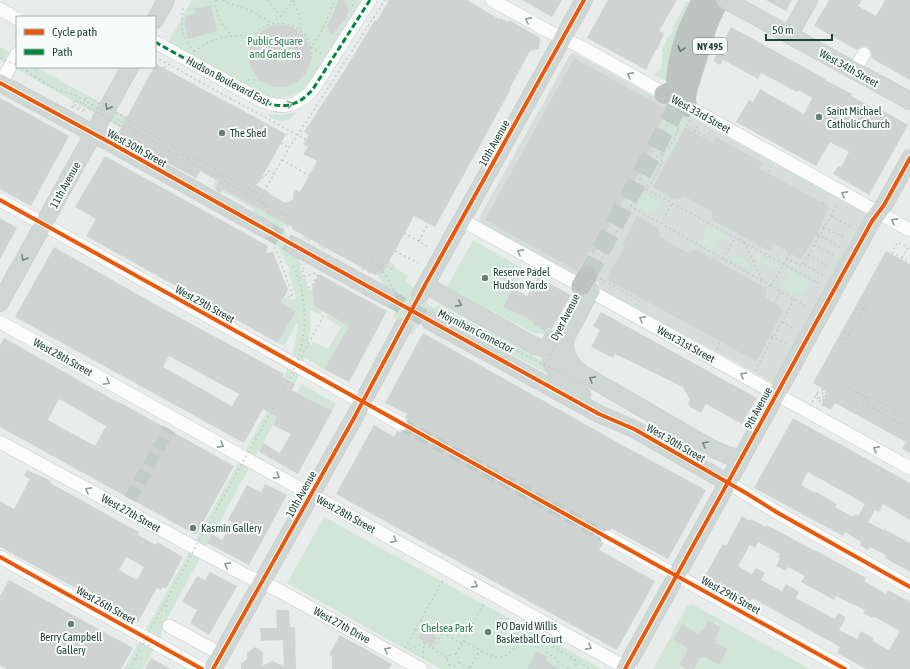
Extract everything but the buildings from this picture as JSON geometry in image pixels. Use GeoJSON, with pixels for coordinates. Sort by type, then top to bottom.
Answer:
{"type":"FeatureCollection","features":[{"type":"Feature","properties":{"kind":"highway","name":"NY 495"},"geometry":{"type":"LineString","coordinates":[[670,87],[687,31],[702,0]]}},
{"type":"Feature","properties":{"kind":"highway"},"geometry":{"type":"LineString","coordinates":[[670,87],[679,88],[684,82],[703,21],[712,0]]}},
{"type":"Feature","properties":{"kind":"highway"},"geometry":{"type":"LineString","coordinates":[[691,107],[686,96],[688,85],[708,24],[726,1]]}},
{"type":"Feature","properties":{"kind":"main road"},"geometry":{"type":"LineString","coordinates":[[156,18],[166,0]]}},
{"type":"Feature","properties":{"kind":"main road","name":"10th Avenue"},"geometry":{"type":"LineString","coordinates":[[547,357],[544,349],[535,346],[423,290],[584,0]]}},
{"type":"Feature","properties":{"kind":"main road"},"geometry":{"type":"LineString","coordinates":[[789,35],[809,0]]}},
{"type":"Feature","properties":{"kind":"main road","name":"West 34th Street"},"geometry":{"type":"LineString","coordinates":[[726,1],[910,101]]}},
{"type":"Feature","properties":{"kind":"main road","name":"11th Avenue"},"geometry":{"type":"LineString","coordinates":[[0,303],[129,68]]}},
{"type":"Feature","properties":{"kind":"main road","name":"West 30th Street"},"geometry":{"type":"LineString","coordinates":[[1,83],[93,134],[271,225]]}},
{"type":"Feature","properties":{"kind":"main road","name":"9th Avenue"},"geometry":{"type":"LineString","coordinates":[[627,668],[776,394],[872,221],[910,158]]}},
{"type":"Feature","properties":{"kind":"main road"},"geometry":{"type":"LineString","coordinates":[[289,244],[387,297]]}},
{"type":"Feature","properties":{"kind":"main road","name":"Dyer Avenue"},"geometry":{"type":"LineString","coordinates":[[547,357],[565,340],[595,280]]}},
{"type":"Feature","properties":{"kind":"main road","name":"Dyer Avenue"},"geometry":{"type":"LineString","coordinates":[[547,357],[553,336],[595,280]]}},
{"type":"Feature","properties":{"kind":"main road","name":"10th Avenue"},"geometry":{"type":"LineString","coordinates":[[213,669],[362,402],[417,324]]}},
{"type":"Feature","properties":{"kind":"main road","name":"West 30th Street"},"geometry":{"type":"LineString","coordinates":[[417,324],[599,414],[634,429],[728,483]]}},
{"type":"Feature","properties":{"kind":"main road","name":"West 30th Street"},"geometry":{"type":"LineString","coordinates":[[565,340],[565,347],[568,357],[575,368],[581,373],[711,448],[741,459]]}},
{"type":"Feature","properties":{"kind":"main road","name":"Dyer Avenue"},"geometry":{"type":"LineString","coordinates":[[547,357],[550,354],[552,362],[564,382],[577,393],[603,408],[634,429]]}},
{"type":"Feature","properties":{"kind":"street","name":"Hudson Boulevard East"},"geometry":{"type":"LineString","coordinates":[[156,43],[268,104],[282,106],[290,105],[303,98],[313,89],[370,0]]}},
{"type":"Feature","properties":{"kind":"street","name":"West 33rd Street"},"geometry":{"type":"LineString","coordinates":[[492,0],[562,39],[670,87],[691,107],[910,230]]}},
{"type":"Feature","properties":{"kind":"street"},"geometry":{"type":"LineString","coordinates":[[0,9],[16,18]]}},
{"type":"Feature","properties":{"kind":"street"},"geometry":{"type":"LineString","coordinates":[[854,70],[864,54]]}},
{"type":"Feature","properties":{"kind":"street"},"geometry":{"type":"LineString","coordinates":[[1,83],[16,56]]}},
{"type":"Feature","properties":{"kind":"street","name":"West 29th Street"},"geometry":{"type":"LineString","coordinates":[[0,200],[401,424]]}},
{"type":"Feature","properties":{"kind":"street","name":"West 31st Street"},"geometry":{"type":"LineString","coordinates":[[462,220],[595,280],[776,394],[910,468]]}},
{"type":"Feature","properties":{"kind":"street","name":"West 28th Street"},"geometry":{"type":"LineString","coordinates":[[0,322],[627,668]]}},
{"type":"Feature","properties":{"kind":"street","name":"West 27th Street"},"geometry":{"type":"LineString","coordinates":[[0,442],[239,572],[262,583]]}},
{"type":"Feature","properties":{"kind":"street","name":"West 30th Street"},"geometry":{"type":"LineString","coordinates":[[728,483],[778,513],[910,587]]}},
{"type":"Feature","properties":{"kind":"street","name":"West 29th Street"},"geometry":{"type":"LineString","coordinates":[[607,537],[845,669]]}},
{"type":"Feature","properties":{"kind":"street","name":"West 26th Street"},"geometry":{"type":"LineString","coordinates":[[0,557],[202,669]]}},
{"type":"Feature","properties":{"kind":"street","name":"West 27th Drive"},"geometry":{"type":"LineString","coordinates":[[262,583],[422,666]]}},
{"type":"Feature","properties":{"kind":"street"},"geometry":{"type":"LineString","coordinates":[[169,626],[221,654]]}},
{"type":"Feature","properties":{"kind":"path"},"geometry":{"type":"LineString","coordinates":[[216,0],[215,6],[219,17],[232,36]]}},
{"type":"Feature","properties":{"kind":"path"},"geometry":{"type":"LineString","coordinates":[[222,0],[248,10],[274,24]]}},
{"type":"Feature","properties":{"kind":"path"},"geometry":{"type":"LineString","coordinates":[[267,0],[281,15]]}},
{"type":"Feature","properties":{"kind":"path"},"geometry":{"type":"LineString","coordinates":[[274,24],[292,1],[295,0]]}},
{"type":"Feature","properties":{"kind":"path"},"geometry":{"type":"LineString","coordinates":[[310,47],[315,42],[328,18],[335,0]]}},
{"type":"Feature","properties":{"kind":"path"},"geometry":{"type":"LineString","coordinates":[[259,200],[297,135],[385,0]]}},
{"type":"Feature","properties":{"kind":"path"},"geometry":{"type":"LineString","coordinates":[[292,1],[298,13],[301,31]]}},
{"type":"Feature","properties":{"kind":"path"},"geometry":{"type":"LineString","coordinates":[[183,8],[182,30],[186,40],[196,51],[204,44],[214,40],[232,36],[254,36]]}},
{"type":"Feature","properties":{"kind":"path"},"geometry":{"type":"LineString","coordinates":[[249,53],[250,44],[254,36],[261,28],[274,24],[287,24],[301,31],[306,36],[312,54],[310,61]]}},
{"type":"Feature","properties":{"kind":"path"},"geometry":{"type":"LineString","coordinates":[[280,41],[285,37]]}},
{"type":"Feature","properties":{"kind":"path"},"geometry":{"type":"LineString","coordinates":[[186,47],[189,44]]}},
{"type":"Feature","properties":{"kind":"path"},"geometry":{"type":"LineString","coordinates":[[280,47],[280,53]]}},
{"type":"Feature","properties":{"kind":"path"},"geometry":{"type":"LineString","coordinates":[[310,47],[325,55],[327,51]]}},
{"type":"Feature","properties":{"kind":"path"},"geometry":{"type":"LineString","coordinates":[[272,52],[277,54],[287,53]]}},
{"type":"Feature","properties":{"kind":"path"},"geometry":{"type":"LineString","coordinates":[[277,54],[278,58]]}},
{"type":"Feature","properties":{"kind":"path"},"geometry":{"type":"LineString","coordinates":[[281,58],[282,54]]}},
{"type":"Feature","properties":{"kind":"path"},"geometry":{"type":"LineString","coordinates":[[0,58],[16,65]]}},
{"type":"Feature","properties":{"kind":"path"},"geometry":{"type":"LineString","coordinates":[[156,58],[312,143]]}},
{"type":"Feature","properties":{"kind":"path"},"geometry":{"type":"LineString","coordinates":[[274,62],[278,58],[281,58]]}},
{"type":"Feature","properties":{"kind":"path"},"geometry":{"type":"LineString","coordinates":[[281,58],[284,62]]}},
{"type":"Feature","properties":{"kind":"path"},"geometry":{"type":"LineString","coordinates":[[338,63],[346,68]]}},
{"type":"Feature","properties":{"kind":"path"},"geometry":{"type":"LineString","coordinates":[[164,68],[167,64]]}},
{"type":"Feature","properties":{"kind":"path"},"geometry":{"type":"LineString","coordinates":[[21,68],[59,91],[73,94],[105,112]]}},
{"type":"Feature","properties":{"kind":"path"},"geometry":{"type":"LineString","coordinates":[[31,73],[32,68],[37,70]]}},
{"type":"Feature","properties":{"kind":"path"},"geometry":{"type":"LineString","coordinates":[[192,83],[194,79]]}},
{"type":"Feature","properties":{"kind":"path"},"geometry":{"type":"LineString","coordinates":[[251,80],[261,80]]}},
{"type":"Feature","properties":{"kind":"path"},"geometry":{"type":"LineString","coordinates":[[83,104],[86,98],[89,98],[180,150],[192,163],[216,176],[226,176],[262,196]]}},
{"type":"Feature","properties":{"kind":"path"},"geometry":{"type":"LineString","coordinates":[[73,108],[72,107],[74,104],[85,110],[84,112],[74,107],[72,105],[75,100],[121,126],[126,127],[134,124]]}},
{"type":"Feature","properties":{"kind":"path"},"geometry":{"type":"LineString","coordinates":[[691,107],[687,126],[706,138],[710,132]]}},
{"type":"Feature","properties":{"kind":"path"},"geometry":{"type":"LineString","coordinates":[[547,357],[595,280],[636,195],[640,178],[647,161],[665,127],[679,114],[679,128],[671,144],[663,153],[647,161]]}},
{"type":"Feature","properties":{"kind":"path"},"geometry":{"type":"LineString","coordinates":[[123,122],[151,142],[168,151],[201,161],[214,169],[229,184],[292,219]]}},
{"type":"Feature","properties":{"kind":"path"},"geometry":{"type":"LineString","coordinates":[[694,131],[698,125]]}},
{"type":"Feature","properties":{"kind":"path"},"geometry":{"type":"LineString","coordinates":[[281,143],[289,148]]}},
{"type":"Feature","properties":{"kind":"path"},"geometry":{"type":"LineString","coordinates":[[636,195],[650,185],[659,169],[663,153]]}},
{"type":"Feature","properties":{"kind":"path"},"geometry":{"type":"LineString","coordinates":[[282,160],[314,178]]}},
{"type":"Feature","properties":{"kind":"path"},"geometry":{"type":"LineString","coordinates":[[768,172],[771,166]]}},
{"type":"Feature","properties":{"kind":"path"},"geometry":{"type":"LineString","coordinates":[[262,177],[264,178],[268,171],[274,174]]}},
{"type":"Feature","properties":{"kind":"path"},"geometry":{"type":"LineString","coordinates":[[646,189],[820,284]]}},
{"type":"Feature","properties":{"kind":"path"},"geometry":{"type":"LineString","coordinates":[[823,203],[826,197]]}},
{"type":"Feature","properties":{"kind":"path"},"geometry":{"type":"LineString","coordinates":[[259,200],[266,208],[271,225],[289,244]]}},
{"type":"Feature","properties":{"kind":"path"},"geometry":{"type":"LineString","coordinates":[[661,224],[672,203]]}},
{"type":"Feature","properties":{"kind":"path"},"geometry":{"type":"LineString","coordinates":[[803,264],[838,203]]}},
{"type":"Feature","properties":{"kind":"path"},"geometry":{"type":"LineString","coordinates":[[630,206],[808,306]]}},
{"type":"Feature","properties":{"kind":"path"},"geometry":{"type":"LineString","coordinates":[[830,216],[851,227]]}},
{"type":"Feature","properties":{"kind":"path"},"geometry":{"type":"LineString","coordinates":[[419,241],[428,224]]}},
{"type":"Feature","properties":{"kind":"path"},"geometry":{"type":"LineString","coordinates":[[824,227],[845,238]]}},
{"type":"Feature","properties":{"kind":"path"},"geometry":{"type":"LineString","coordinates":[[404,233],[427,246]]}},
{"type":"Feature","properties":{"kind":"path"},"geometry":{"type":"LineString","coordinates":[[817,234],[840,247]]}},
{"type":"Feature","properties":{"kind":"path"},"geometry":{"type":"LineString","coordinates":[[723,259],[735,237]]}},
{"type":"Feature","properties":{"kind":"path"},"geometry":{"type":"LineString","coordinates":[[744,242],[763,281]]}},
{"type":"Feature","properties":{"kind":"path"},"geometry":{"type":"LineString","coordinates":[[902,258],[908,248],[898,242],[892,252],[902,258],[910,262]]}},
{"type":"Feature","properties":{"kind":"path"},"geometry":{"type":"LineString","coordinates":[[814,245],[835,256]]}},
{"type":"Feature","properties":{"kind":"path"},"geometry":{"type":"LineString","coordinates":[[274,247],[292,293],[291,297],[285,296]]}},
{"type":"Feature","properties":{"kind":"path"},"geometry":{"type":"LineString","coordinates":[[395,251],[418,264]]}},
{"type":"Feature","properties":{"kind":"path"},"geometry":{"type":"LineString","coordinates":[[772,286],[790,253]]}},
{"type":"Feature","properties":{"kind":"path"},"geometry":{"type":"LineString","coordinates":[[808,255],[829,267]]}},
{"type":"Feature","properties":{"kind":"path"},"geometry":{"type":"LineString","coordinates":[[786,258],[799,265],[803,264],[824,276]]}},
{"type":"Feature","properties":{"kind":"path"},"geometry":{"type":"LineString","coordinates":[[371,262],[385,275],[410,316],[417,324]]}},
{"type":"Feature","properties":{"kind":"path"},"geometry":{"type":"LineString","coordinates":[[129,669],[288,382],[296,364],[301,349],[305,321],[303,294],[299,278],[292,263]]}},
{"type":"Feature","properties":{"kind":"path"},"geometry":{"type":"LineString","coordinates":[[377,266],[383,264],[394,270]]}},
{"type":"Feature","properties":{"kind":"path"},"geometry":{"type":"LineString","coordinates":[[303,268],[304,277]]}},
{"type":"Feature","properties":{"kind":"path"},"geometry":{"type":"LineString","coordinates":[[308,288],[312,286],[320,271]]}},
{"type":"Feature","properties":{"kind":"path"},"geometry":{"type":"LineString","coordinates":[[299,278],[314,274]]}},
{"type":"Feature","properties":{"kind":"path"},"geometry":{"type":"LineString","coordinates":[[595,280],[640,299],[636,306]]}},
{"type":"Feature","properties":{"kind":"path"},"geometry":{"type":"LineString","coordinates":[[774,303],[781,292]]}},
{"type":"Feature","properties":{"kind":"path"},"geometry":{"type":"LineString","coordinates":[[844,344],[841,341],[843,338],[848,338],[854,331],[866,305],[863,300],[866,296],[868,296]]}},
{"type":"Feature","properties":{"kind":"path"},"geometry":{"type":"LineString","coordinates":[[755,371],[794,299]]}},
{"type":"Feature","properties":{"kind":"path"},"geometry":{"type":"LineString","coordinates":[[851,333],[845,332],[860,305],[864,310]]}},
{"type":"Feature","properties":{"kind":"path"},"geometry":{"type":"LineString","coordinates":[[302,356],[325,313]]}},
{"type":"Feature","properties":{"kind":"path"},"geometry":{"type":"LineString","coordinates":[[782,322],[795,329]]}},
{"type":"Feature","properties":{"kind":"path"},"geometry":{"type":"LineString","coordinates":[[771,336],[787,345]]}},
{"type":"Feature","properties":{"kind":"path"},"geometry":{"type":"LineString","coordinates":[[716,350],[720,342]]}},
{"type":"Feature","properties":{"kind":"path"},"geometry":{"type":"LineString","coordinates":[[845,390],[848,387],[909,418],[901,424]]}},
{"type":"Feature","properties":{"kind":"path"},"geometry":{"type":"LineString","coordinates":[[811,402],[819,389],[824,391],[820,398],[822,399],[827,392],[822,402],[817,400],[819,396],[816,394]]}},
{"type":"Feature","properties":{"kind":"path"},"geometry":{"type":"LineString","coordinates":[[858,392],[849,398],[864,406],[865,396]]}},
{"type":"Feature","properties":{"kind":"path"},"geometry":{"type":"LineString","coordinates":[[868,398],[867,405],[910,429]]}},
{"type":"Feature","properties":{"kind":"path"},"geometry":{"type":"LineString","coordinates":[[878,412],[886,405]]}},
{"type":"Feature","properties":{"kind":"path"},"geometry":{"type":"LineString","coordinates":[[893,420],[894,410]]}},
{"type":"Feature","properties":{"kind":"path"},"geometry":{"type":"LineString","coordinates":[[444,578],[403,651],[424,643],[448,657]]}},
{"type":"Feature","properties":{"kind":"path"},"geometry":{"type":"LineString","coordinates":[[166,601],[166,612]]}},
{"type":"Feature","properties":{"kind":"path"},"geometry":{"type":"LineString","coordinates":[[456,654],[485,601]]}},
{"type":"Feature","properties":{"kind":"path"},"geometry":{"type":"LineString","coordinates":[[421,620],[462,644]]}},
{"type":"Feature","properties":{"kind":"path"},"geometry":{"type":"LineString","coordinates":[[517,625],[519,637],[518,643]]}},
{"type":"Feature","properties":{"kind":"path"},"geometry":{"type":"LineString","coordinates":[[416,629],[422,632]]}},
{"type":"Feature","properties":{"kind":"path"},"geometry":{"type":"LineString","coordinates":[[433,648],[442,632]]}},
{"type":"Feature","properties":{"kind":"path"},"geometry":{"type":"LineString","coordinates":[[143,643],[150,646],[154,641],[148,635]]}},
{"type":"Feature","properties":{"kind":"path"},"geometry":{"type":"LineString","coordinates":[[464,641],[495,657],[503,656],[511,652],[523,637],[531,636],[547,643],[591,669]]}},
{"type":"Feature","properties":{"kind":"path"},"geometry":{"type":"LineString","coordinates":[[422,666],[424,643]]}},
{"type":"Feature","properties":{"kind":"path"},"geometry":{"type":"LineString","coordinates":[[459,662],[470,669],[480,650]]}},
{"type":"Feature","properties":{"kind":"path"},"geometry":{"type":"LineString","coordinates":[[546,652],[558,662],[570,669]]}},
{"type":"Feature","properties":{"kind":"path"},"geometry":{"type":"LineString","coordinates":[[456,654],[452,653],[448,657],[447,662],[454,666],[459,662]]}},
{"type":"Feature","properties":{"kind":"path"},"geometry":{"type":"LineString","coordinates":[[456,654],[459,657],[459,662]]}},
{"type":"Feature","properties":{"kind":"path"},"geometry":{"type":"LineString","coordinates":[[134,659],[141,658]]}},
{"type":"Feature","properties":{"kind":"path"},"geometry":{"type":"LineString","coordinates":[[574,659],[576,669]]}},
{"type":"Feature","properties":{"kind":"shaded area"},"geometry":{"type":"Polygon","coordinates":[[[574,53],[671,106],[675,106],[689,113],[693,118],[849,204],[855,205],[865,212],[774,382],[602,290],[599,287],[599,283],[580,272],[577,274],[573,273],[479,221],[480,216],[570,55],[574,53]]]}},
{"type":"Feature","properties":{"kind":"green space","name":"Public Square and Gardens"},"geometry":{"type":"Polygon","coordinates":[[[192,0],[362,0],[308,84],[298,92],[281,98],[262,94],[168,42],[192,0]]]}},
{"type":"Feature","properties":{"kind":"green space"},"geometry":{"type":"Polygon","coordinates":[[[687,1],[691,4],[669,82],[654,75],[662,67],[663,47],[668,36],[670,36],[674,29],[672,28],[687,1]]]}},
{"type":"Feature","properties":{"kind":"green space"},"geometry":{"type":"Polygon","coordinates":[[[0,47],[16,55],[16,68],[38,68],[396,266],[395,268],[408,276],[406,281],[429,305],[435,308],[437,304],[543,361],[563,382],[432,312],[427,327],[419,323],[412,336],[393,317],[396,311],[389,307],[390,305],[376,269],[369,274],[365,269],[328,243],[325,250],[318,246],[322,239],[314,235],[310,242],[303,238],[307,231],[291,222],[288,228],[283,225],[302,266],[300,266],[303,278],[306,278],[308,289],[310,291],[312,288],[314,306],[323,311],[320,315],[310,310],[311,325],[308,343],[311,345],[313,341],[328,349],[341,327],[326,318],[328,314],[349,326],[324,369],[305,358],[296,382],[162,628],[161,637],[143,669],[124,669],[279,387],[292,354],[298,321],[284,346],[278,343],[296,311],[281,302],[284,297],[293,300],[296,298],[291,285],[292,281],[289,273],[290,271],[284,257],[252,208],[213,186],[216,180],[0,60],[0,47]]]}},
{"type":"Feature","properties":{"kind":"green space"},"geometry":{"type":"Polygon","coordinates":[[[668,110],[674,113],[674,115],[667,121],[660,132],[657,130],[668,110]]]}},
{"type":"Feature","properties":{"kind":"green space"},"geometry":{"type":"Polygon","coordinates":[[[297,112],[286,121],[275,120],[267,114],[283,115],[297,112]]]}},
{"type":"Feature","properties":{"kind":"green space"},"geometry":{"type":"Polygon","coordinates":[[[681,118],[688,121],[669,157],[665,154],[672,146],[676,138],[681,118]]]}},
{"type":"Feature","properties":{"kind":"green space"},"geometry":{"type":"Polygon","coordinates":[[[676,120],[677,124],[673,138],[668,146],[660,152],[662,138],[668,126],[676,120]]]}},
{"type":"Feature","properties":{"kind":"green space"},"geometry":{"type":"Polygon","coordinates":[[[659,160],[660,162],[651,173],[647,182],[645,182],[645,169],[659,160]]]}},
{"type":"Feature","properties":{"kind":"green space"},"geometry":{"type":"Polygon","coordinates":[[[645,194],[652,197],[658,203],[660,208],[657,212],[644,210],[637,203],[636,198],[645,194]]]}},
{"type":"Feature","properties":{"kind":"green space"},"geometry":{"type":"Polygon","coordinates":[[[708,227],[719,231],[728,239],[716,240],[716,244],[721,252],[700,243],[700,240],[705,235],[706,228],[708,227]]]}},
{"type":"Feature","properties":{"kind":"green space","name":"Reserve Padel Hudson Yards"},"geometry":{"type":"Polygon","coordinates":[[[473,240],[524,269],[503,307],[515,313],[516,312],[533,322],[532,324],[545,331],[548,328],[552,330],[544,334],[533,333],[447,287],[473,240]]]}},
{"type":"Feature","properties":{"kind":"green space"},"geometry":{"type":"Polygon","coordinates":[[[755,252],[777,264],[777,266],[763,264],[758,260],[755,252]]]}},
{"type":"Feature","properties":{"kind":"green space"},"geometry":{"type":"Polygon","coordinates":[[[728,258],[744,258],[750,266],[751,271],[728,258]]]}},
{"type":"Feature","properties":{"kind":"green space"},"geometry":{"type":"Polygon","coordinates":[[[785,271],[799,274],[806,280],[807,287],[805,292],[797,294],[788,291],[782,286],[780,282],[785,282],[788,278],[785,271]]]}},
{"type":"Feature","properties":{"kind":"green space"},"geometry":{"type":"Polygon","coordinates":[[[302,384],[336,404],[332,411],[297,392],[302,384]]]}},
{"type":"Feature","properties":{"kind":"green space","name":"Chelsea Park"},"geometry":{"type":"Polygon","coordinates":[[[324,517],[602,669],[441,669],[287,583],[324,517]]]}},
{"type":"Feature","properties":{"kind":"green space"},"geometry":{"type":"Polygon","coordinates":[[[692,604],[810,669],[694,669],[700,658],[701,659],[703,657],[719,665],[728,649],[715,642],[721,627],[718,624],[708,620],[699,634],[682,624],[673,640],[687,648],[685,650],[687,651],[679,665],[687,669],[653,669],[687,606],[692,604]]]}},
{"type":"Feature","properties":{"kind":"tunnel"},"geometry":{"type":"LineString","coordinates":[[587,276],[673,115],[676,105],[676,81]]}},
{"type":"Feature","properties":{"kind":"tunnel"},"geometry":{"type":"LineString","coordinates":[[265,229],[294,246]]}},
{"type":"Feature","properties":{"kind":"tunnel"},"geometry":{"type":"LineString","coordinates":[[387,297],[430,321]]}},
{"type":"Feature","properties":{"kind":"tunnel"},"geometry":{"type":"LineString","coordinates":[[401,424],[607,537]]}},
{"type":"Feature","properties":{"kind":"tunnel"},"geometry":{"type":"LineString","coordinates":[[130,499],[169,429]]}},
{"type":"Feature","properties":{"kind":"marked path"},"geometry":{"type":"LineString","coordinates":[[156,43],[260,100],[275,105],[289,105],[301,100],[313,89],[370,0]]}},
{"type":"Feature","properties":{"kind":"cycle path"},"geometry":{"type":"LineString","coordinates":[[213,669],[354,418],[425,285],[584,0]]}},
{"type":"Feature","properties":{"kind":"cycle path","name":"Moynihan Connector"},"geometry":{"type":"LineString","coordinates":[[0,83],[599,414],[634,429],[778,513],[910,587]]}},
{"type":"Feature","properties":{"kind":"cycle path"},"geometry":{"type":"LineString","coordinates":[[625,669],[872,221],[884,205],[910,158]]}},
{"type":"Feature","properties":{"kind":"cycle path"},"geometry":{"type":"LineString","coordinates":[[0,200],[845,669]]}},
{"type":"Feature","properties":{"kind":"cycle path"},"geometry":{"type":"LineString","coordinates":[[0,557],[202,669]]}},
{"type":"Feature","properties":{"kind":"place","name":"Saint Michael Catholic Church"},"geometry":{"type":"Point","coordinates":[819,117]}},
{"type":"Feature","properties":{"kind":"place","name":"The Shed"},"geometry":{"type":"Point","coordinates":[222,133]}},
{"type":"Feature","properties":{"kind":"place","name":"Reserve Padel Hudson Yards"},"geometry":{"type":"Point","coordinates":[485,278]}},
{"type":"Feature","properties":{"kind":"place","name":"Kasmin Gallery"},"geometry":{"type":"Point","coordinates":[193,528]}},
{"type":"Feature","properties":{"kind":"place","name":"Berry Campbell Gallery"},"geometry":{"type":"Point","coordinates":[71,624]}},
{"type":"Feature","properties":{"kind":"place","name":"PO David Willis Basketball Court"},"geometry":{"type":"Point","coordinates":[488,632]}}]}
